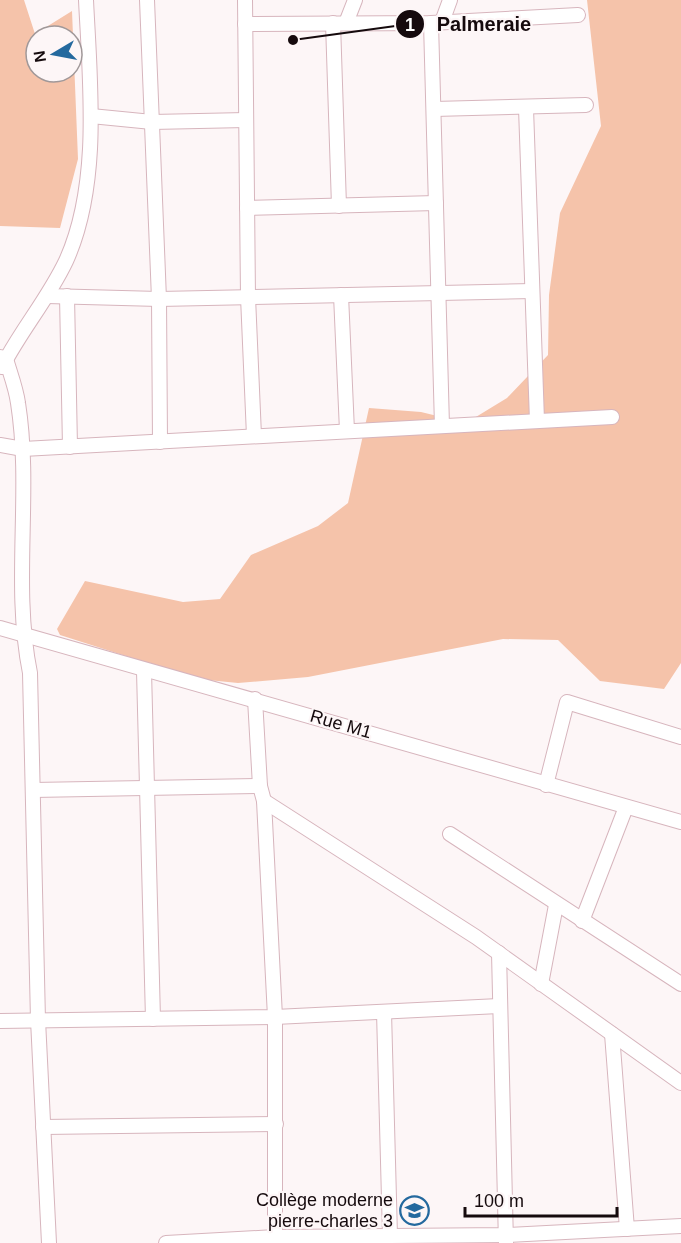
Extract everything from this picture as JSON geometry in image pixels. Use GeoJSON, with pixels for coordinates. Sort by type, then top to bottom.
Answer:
{"type":"FeatureCollection","features":[{"type":"Feature","properties":{"kind":"street"},"geometry":{"type":"LineString","coordinates":[[48,1243],[38,1020],[30,673],[22,635],[23,449],[18,401],[2,362],[47,296],[66,260],[84,209],[91,116],[86,0]]}},
{"type":"Feature","properties":{"kind":"street"},"geometry":{"type":"LineString","coordinates":[[147,0],[159,299],[160,442]]}},
{"type":"Feature","properties":{"kind":"street"},"geometry":{"type":"LineString","coordinates":[[245,0],[248,297],[254,436]]}},
{"type":"Feature","properties":{"kind":"street"},"geometry":{"type":"LineString","coordinates":[[339,206],[340,23],[355,0]]}},
{"type":"Feature","properties":{"kind":"street"},"geometry":{"type":"LineString","coordinates":[[442,426],[434,109],[437,22],[450,0]]}},
{"type":"Feature","properties":{"kind":"street"},"geometry":{"type":"LineString","coordinates":[[245,24],[437,22],[578,15]]}},
{"type":"Feature","properties":{"kind":"street"},"geometry":{"type":"LineString","coordinates":[[434,109],[586,105]]}},
{"type":"Feature","properties":{"kind":"street"},"geometry":{"type":"LineString","coordinates":[[526,108],[537,421]]}},
{"type":"Feature","properties":{"kind":"street"},"geometry":{"type":"LineString","coordinates":[[91,116],[152,122],[246,120]]}},
{"type":"Feature","properties":{"kind":"street"},"geometry":{"type":"LineString","coordinates":[[247,208],[436,203]]}},
{"type":"Feature","properties":{"kind":"street"},"geometry":{"type":"LineString","coordinates":[[47,296],[159,299],[532,291]]}},
{"type":"Feature","properties":{"kind":"street"},"geometry":{"type":"LineString","coordinates":[[341,295],[347,431]]}},
{"type":"Feature","properties":{"kind":"street"},"geometry":{"type":"LineString","coordinates":[[68,296],[70,447]]}},
{"type":"Feature","properties":{"kind":"street"},"geometry":{"type":"LineString","coordinates":[[0,445],[23,449],[70,447],[612,417]]}},
{"type":"Feature","properties":{"kind":"street","name":"Rue M1"},"geometry":{"type":"LineString","coordinates":[[0,628],[144,671],[255,699],[546,785],[681,822]]}},
{"type":"Feature","properties":{"kind":"street"},"geometry":{"type":"LineString","coordinates":[[144,671],[153,1018]]}},
{"type":"Feature","properties":{"kind":"street"},"geometry":{"type":"LineString","coordinates":[[255,699],[260,786],[264,801],[275,1017],[275,1240]]}},
{"type":"Feature","properties":{"kind":"street"},"geometry":{"type":"LineString","coordinates":[[546,785],[567,702],[681,737]]}},
{"type":"Feature","properties":{"kind":"street"},"geometry":{"type":"LineString","coordinates":[[33,789],[260,786]]}},
{"type":"Feature","properties":{"kind":"street"},"geometry":{"type":"LineString","coordinates":[[264,801],[499,953],[681,1083]]}},
{"type":"Feature","properties":{"kind":"street"},"geometry":{"type":"LineString","coordinates":[[582,921],[626,807]]}},
{"type":"Feature","properties":{"kind":"street"},"geometry":{"type":"LineString","coordinates":[[450,834],[556,905],[681,984]]}},
{"type":"Feature","properties":{"kind":"street"},"geometry":{"type":"LineString","coordinates":[[541,984],[556,905]]}},
{"type":"Feature","properties":{"kind":"street"},"geometry":{"type":"LineString","coordinates":[[499,953],[506,1239]]}},
{"type":"Feature","properties":{"kind":"street"},"geometry":{"type":"LineString","coordinates":[[0,1021],[275,1017],[499,1006]]}},
{"type":"Feature","properties":{"kind":"street"},"geometry":{"type":"LineString","coordinates":[[384,1012],[390,1236]]}},
{"type":"Feature","properties":{"kind":"street"},"geometry":{"type":"LineString","coordinates":[[612,1034],[627,1229]]}},
{"type":"Feature","properties":{"kind":"street"},"geometry":{"type":"LineString","coordinates":[[43,1127],[276,1124]]}},
{"type":"Feature","properties":{"kind":"street"},"geometry":{"type":"LineString","coordinates":[[166,1243],[390,1236],[506,1239],[681,1226]]}},
{"type":"Feature","properties":{"kind":"shaded area"},"geometry":{"type":"Polygon","coordinates":[[[0,0],[24,0],[32,24],[24,24],[24,84],[75,84],[78,159],[60,228],[0,226],[0,0]]]}},
{"type":"Feature","properties":{"kind":"shaded area"},"geometry":{"type":"Polygon","coordinates":[[[587,0],[681,0],[681,663],[664,689],[600,681],[558,640],[503,639],[308,677],[238,683],[198,679],[60,635],[57,629],[85,581],[183,602],[220,599],[251,555],[318,526],[348,503],[369,408],[421,412],[466,423],[507,398],[548,355],[549,295],[560,213],[601,126],[587,0]]]}},
{"type":"Feature","properties":{"kind":"shaded area"},"geometry":{"type":"Polygon","coordinates":[[[72,11],[73,24],[51,24],[72,11]]]}},
{"type":"Feature","properties":{"kind":"place","name":"Palmeraie"},"geometry":{"type":"Point","coordinates":[293,40]}},
{"type":"Feature","properties":{"kind":"place","name":"Collège moderne pierre-charles 3"},"geometry":{"type":"Point","coordinates":[414,1210]}}]}
